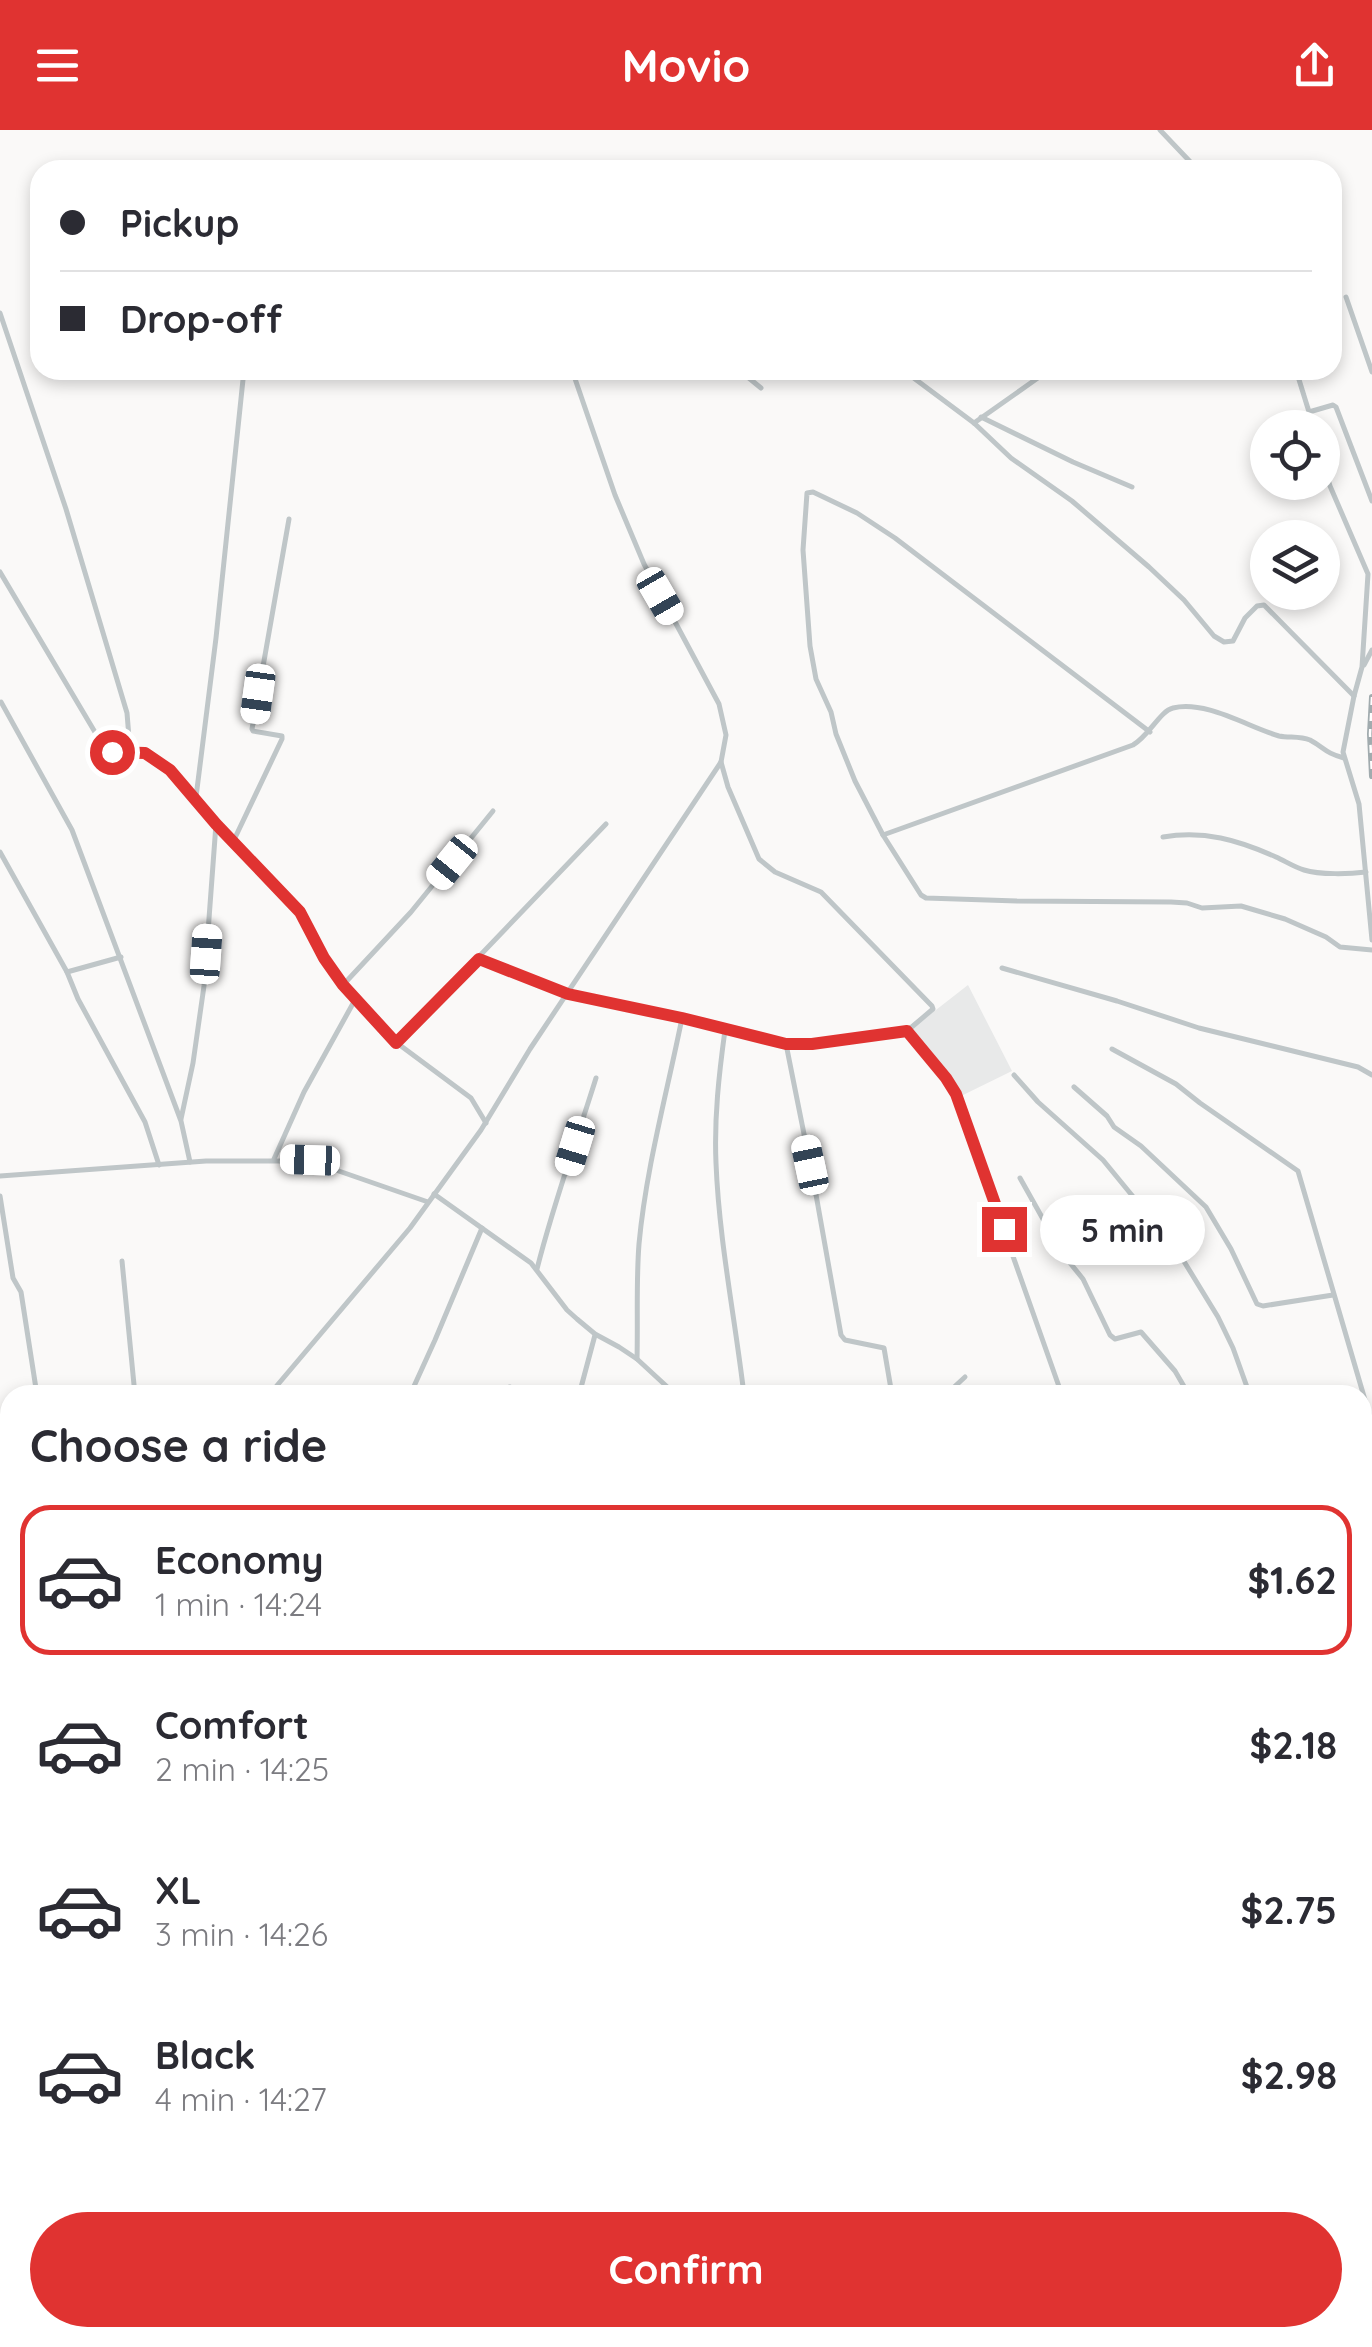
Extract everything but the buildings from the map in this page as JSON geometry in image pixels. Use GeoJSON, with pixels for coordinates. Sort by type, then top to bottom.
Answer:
{"type":"FeatureCollection","features":[{"type":"Feature","properties":{"kind":"street"},"geometry":{"type":"LineString","coordinates":[[1160,130],[1188,160]]}},
{"type":"Feature","properties":{"kind":"street"},"geometry":{"type":"LineString","coordinates":[[1346,298],[1372,372]]}},
{"type":"Feature","properties":{"kind":"street"},"geometry":{"type":"LineString","coordinates":[[0,314],[66,509],[128,713],[130,752]]}},
{"type":"Feature","properties":{"kind":"street"},"geometry":{"type":"LineString","coordinates":[[196,798],[243,380]]}},
{"type":"Feature","properties":{"kind":"street"},"geometry":{"type":"LineString","coordinates":[[278,1385],[366,1281],[486,1123],[530,1048],[721,762],[726,735],[719,704],[644,564],[614,495],[575,380]]}},
{"type":"Feature","properties":{"kind":"street"},"geometry":{"type":"LineString","coordinates":[[751,380],[761,388]]}},
{"type":"Feature","properties":{"kind":"street"},"geometry":{"type":"LineString","coordinates":[[916,380],[1149,567],[1214,636],[1224,642],[1232,641],[1245,618],[1256,606],[1264,605],[1354,696]]}},
{"type":"Feature","properties":{"kind":"street"},"geometry":{"type":"LineString","coordinates":[[974,423],[1035,380]]}},
{"type":"Feature","properties":{"kind":"street"},"geometry":{"type":"LineString","coordinates":[[1299,380],[1308,410]]}},
{"type":"Feature","properties":{"kind":"street"},"geometry":{"type":"LineString","coordinates":[[1316,410],[1332,405],[1338,410]]}},
{"type":"Feature","properties":{"kind":"street"},"geometry":{"type":"LineString","coordinates":[[981,417],[1132,487]]}},
{"type":"Feature","properties":{"kind":"street"},"geometry":{"type":"LineString","coordinates":[[1340,417],[1372,501]]}},
{"type":"Feature","properties":{"kind":"street"},"geometry":{"type":"LineString","coordinates":[[1150,732],[894,538],[857,514],[808,492],[804,550],[816,679],[855,781],[921,895],[1018,902],[1241,906],[1285,919],[1340,946],[1372,950]]}},
{"type":"Feature","properties":{"kind":"street"},"geometry":{"type":"LineString","coordinates":[[1336,500],[1368,574],[1362,667],[1343,752],[1359,804],[1369,870],[1372,940]]}},
{"type":"Feature","properties":{"kind":"street"},"geometry":{"type":"LineString","coordinates":[[233,842],[282,739],[252,729],[289,519]]}},
{"type":"Feature","properties":{"kind":"street"},"geometry":{"type":"LineString","coordinates":[[0,572],[104,749],[145,753],[170,770],[300,912],[343,985],[396,1043],[471,1098],[486,1123]]}},
{"type":"Feature","properties":{"kind":"street"},"geometry":{"type":"LineString","coordinates":[[1362,667],[1372,650]]}},
{"type":"Feature","properties":{"kind":"street"},"geometry":{"type":"LineString","coordinates":[[0,702],[72,830],[181,1121],[190,1162]]}},
{"type":"Feature","properties":{"kind":"street"},"geometry":{"type":"LineString","coordinates":[[884,835],[1133,744],[1150,732],[1167,710],[1194,708],[1216,712],[1274,734],[1303,738],[1328,754],[1344,758]]}},
{"type":"Feature","properties":{"kind":"street"},"geometry":{"type":"LineString","coordinates":[[479,959],[568,994],[786,1044],[907,1031],[933,1008],[820,892],[775,872],[759,859],[721,762]]}},
{"type":"Feature","properties":{"kind":"street"},"geometry":{"type":"LineString","coordinates":[[343,985],[411,912],[493,811]]}},
{"type":"Feature","properties":{"kind":"street"},"geometry":{"type":"LineString","coordinates":[[181,1121],[204,986],[216,824]]}},
{"type":"Feature","properties":{"kind":"street"},"geometry":{"type":"LineString","coordinates":[[396,1043],[606,824]]}},
{"type":"Feature","properties":{"kind":"street"},"geometry":{"type":"LineString","coordinates":[[1162,837],[1222,837],[1308,872],[1348,874],[1369,870]]}},
{"type":"Feature","properties":{"kind":"street"},"geometry":{"type":"LineString","coordinates":[[0,852],[145,1122],[160,1164]]}},
{"type":"Feature","properties":{"kind":"street"},"geometry":{"type":"LineString","coordinates":[[1369,902],[1372,894]]}},
{"type":"Feature","properties":{"kind":"street"},"geometry":{"type":"LineString","coordinates":[[66,972],[121,957]]}},
{"type":"Feature","properties":{"kind":"street"},"geometry":{"type":"LineString","coordinates":[[1002,968],[1198,1028],[1358,1068],[1372,1075]]}},
{"type":"Feature","properties":{"kind":"street"},"geometry":{"type":"LineString","coordinates":[[274,1159],[304,1092],[356,998]]}},
{"type":"Feature","properties":{"kind":"street"},"geometry":{"type":"LineString","coordinates":[[637,1360],[642,1222],[682,1018]]}},
{"type":"Feature","properties":{"kind":"street"},"geometry":{"type":"LineString","coordinates":[[725,1030],[718,1088],[716,1162],[743,1385]]}},
{"type":"Feature","properties":{"kind":"street"},"geometry":{"type":"LineString","coordinates":[[907,1031],[956,1094],[1058,1385]]}},
{"type":"Feature","properties":{"kind":"street"},"geometry":{"type":"LineString","coordinates":[[786,1044],[841,1335],[846,1340],[884,1348],[890,1385]]}},
{"type":"Feature","properties":{"kind":"street"},"geometry":{"type":"LineString","coordinates":[[1112,1049],[1176,1084],[1298,1171],[1360,1385]]}},
{"type":"Feature","properties":{"kind":"street"},"geometry":{"type":"LineString","coordinates":[[1014,1075],[1103,1160],[1166,1232],[1218,1317],[1247,1385]]}},
{"type":"Feature","properties":{"kind":"street"},"geometry":{"type":"LineString","coordinates":[[536,1270],[596,1078]]}},
{"type":"Feature","properties":{"kind":"street"},"geometry":{"type":"LineString","coordinates":[[1074,1087],[1206,1208],[1216,1220],[1259,1306],[1333,1295]]}},
{"type":"Feature","properties":{"kind":"street"},"geometry":{"type":"LineString","coordinates":[[0,1176],[190,1162],[310,1160],[428,1202]]}},
{"type":"Feature","properties":{"kind":"street"},"geometry":{"type":"LineString","coordinates":[[1020,1178],[1062,1253],[1083,1279],[1110,1336],[1115,1340],[1140,1332],[1183,1385]]}},
{"type":"Feature","properties":{"kind":"street"},"geometry":{"type":"LineString","coordinates":[[433,1194],[521,1255],[567,1310],[665,1385]]}},
{"type":"Feature","properties":{"kind":"street"},"geometry":{"type":"LineString","coordinates":[[0,1196],[35,1385]]}},
{"type":"Feature","properties":{"kind":"street"},"geometry":{"type":"LineString","coordinates":[[415,1385],[482,1228]]}},
{"type":"Feature","properties":{"kind":"street"},"geometry":{"type":"LineString","coordinates":[[122,1262],[134,1385]]}},
{"type":"Feature","properties":{"kind":"street"},"geometry":{"type":"LineString","coordinates":[[582,1385],[595,1334]]}},
{"type":"Feature","properties":{"kind":"street"},"geometry":{"type":"LineString","coordinates":[[956,1385],[965,1377]]}},
{"type":"Feature","properties":{"kind":"shaded area"},"geometry":{"type":"Polygon","coordinates":[[[968,985],[1012,1071],[959,1097],[909,1031],[968,985]]]}},
{"type":"Feature","properties":{"kind":"railway"},"geometry":{"type":"LineString","coordinates":[[1372,697],[1372,776]]}},
{"type":"Feature","properties":{"kind":"route"},"geometry":{"type":"LineString","coordinates":[[112,752],[145,753],[170,770],[300,912],[343,985],[396,1043],[479,959],[568,994],[786,1044],[907,1031],[956,1094],[1004,1229]]}}]}
